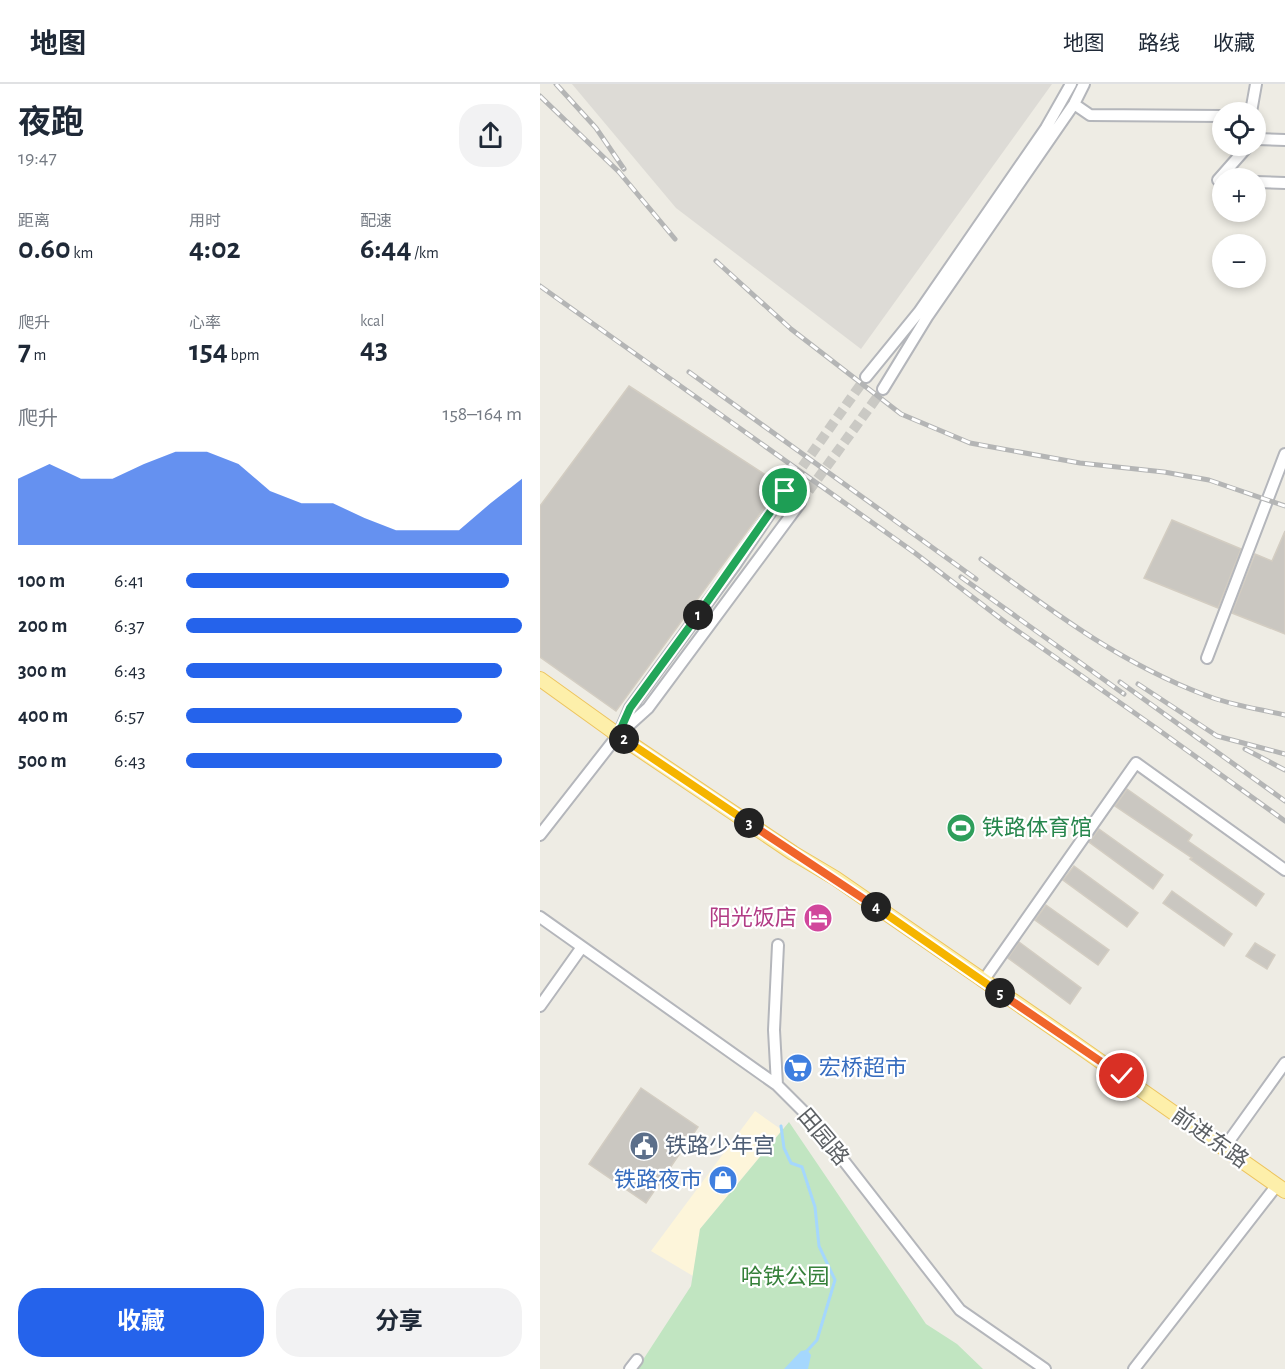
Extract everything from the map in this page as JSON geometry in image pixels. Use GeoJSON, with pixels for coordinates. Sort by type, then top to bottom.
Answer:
{"type":"FeatureCollection","features":[{"type":"Feature","properties":{"kind":"main road","name":"前进东路"},"geometry":{"type":"LineString","coordinates":[[540,679],[618,735],[793,853],[835,878],[1281,1188]]}},
{"type":"Feature","properties":{"kind":"street"},"geometry":{"type":"LineString","coordinates":[[866,377],[919,312],[1046,128],[1071,84]]}},
{"type":"Feature","properties":{"kind":"street"},"geometry":{"type":"LineString","coordinates":[[883,389],[927,317],[1074,104],[1084,84]]}},
{"type":"Feature","properties":{"kind":"street"},"geometry":{"type":"LineString","coordinates":[[1253,102],[1256,84]]}},
{"type":"Feature","properties":{"kind":"street"},"geometry":{"type":"LineString","coordinates":[[1074,104],[1090,115],[1212,116]]}},
{"type":"Feature","properties":{"kind":"street"},"geometry":{"type":"LineString","coordinates":[[1266,139],[1285,140]]}},
{"type":"Feature","properties":{"kind":"street"},"geometry":{"type":"LineString","coordinates":[[1229,168],[1239,156]]}},
{"type":"Feature","properties":{"kind":"street"},"geometry":{"type":"LineString","coordinates":[[1266,182],[1285,183]]}},
{"type":"Feature","properties":{"kind":"street"},"geometry":{"type":"LineString","coordinates":[[1207,658],[1285,454]]}},
{"type":"Feature","properties":{"kind":"street"},"geometry":{"type":"LineString","coordinates":[[618,735],[630,708],[735,566],[785,491]]}},
{"type":"Feature","properties":{"kind":"street"},"geometry":{"type":"LineString","coordinates":[[540,835],[618,735],[648,708],[800,503]]}},
{"type":"Feature","properties":{"kind":"street"},"geometry":{"type":"LineString","coordinates":[[983,981],[1136,763],[1285,870]]}},
{"type":"Feature","properties":{"kind":"street","name":"田园路"},"geometry":{"type":"LineString","coordinates":[[540,917],[777,1085],[812,1120],[960,1310],[1045,1369]]}},
{"type":"Feature","properties":{"kind":"street"},"geometry":{"type":"LineString","coordinates":[[777,1085],[774,1030],[778,945]]}},
{"type":"Feature","properties":{"kind":"street"},"geometry":{"type":"LineString","coordinates":[[540,1006],[582,947]]}},
{"type":"Feature","properties":{"kind":"street"},"geometry":{"type":"LineString","coordinates":[[1224,1148],[1285,1063]]}},
{"type":"Feature","properties":{"kind":"street"},"geometry":{"type":"LineString","coordinates":[[1134,1369],[1281,1188]]}},
{"type":"Feature","properties":{"kind":"shaded area"},"geometry":{"type":"Polygon","coordinates":[[[572,84],[1052,84],[861,349],[676,208],[572,84]]]}},
{"type":"Feature","properties":{"kind":"shaded area","name":"铁路夜市"},"geometry":{"type":"Polygon","coordinates":[[[755,1111],[782,1130],[700,1229],[693,1276],[651,1251],[755,1111]]]}},
{"type":"Feature","properties":{"kind":"green space","name":"哈铁公园"},"geometry":{"type":"Polygon","coordinates":[[[789,1122],[926,1324],[957,1344],[983,1369],[637,1369],[691,1286],[700,1229],[789,1122]]]}},
{"type":"Feature","properties":{"kind":"water"},"geometry":{"type":"Polygon","coordinates":[[[807,1350],[811,1355],[808,1369],[784,1369],[801,1351],[807,1350]]]}},
{"type":"Feature","properties":{"kind":"building"},"geometry":{"type":"Polygon","coordinates":[[[629,386],[781,485],[616,711],[540,657],[540,506],[629,386]]]}},
{"type":"Feature","properties":{"kind":"building"},"geometry":{"type":"Polygon","coordinates":[[[1172,520],[1241,549],[1218,608],[1144,578],[1172,520]]]}},
{"type":"Feature","properties":{"kind":"building"},"geometry":{"type":"Polygon","coordinates":[[[1285,531],[1285,634],[1232,613],[1255,554],[1272,561],[1285,531]]]}},
{"type":"Feature","properties":{"kind":"building"},"geometry":{"type":"Polygon","coordinates":[[[1127,789],[1192,835],[1188,841],[1264,894],[1256,906],[1190,859],[1192,858],[1115,806],[1127,789]]]}},
{"type":"Feature","properties":{"kind":"building"},"geometry":{"type":"Polygon","coordinates":[[[1099,829],[1163,875],[1153,889],[1089,842],[1099,829]]]}},
{"type":"Feature","properties":{"kind":"building"},"geometry":{"type":"Polygon","coordinates":[[[1074,866],[1138,913],[1127,927],[1063,880],[1074,866]]]}},
{"type":"Feature","properties":{"kind":"building"},"geometry":{"type":"Polygon","coordinates":[[[1172,891],[1232,934],[1224,946],[1163,903],[1172,891]]]}},
{"type":"Feature","properties":{"kind":"building"},"geometry":{"type":"Polygon","coordinates":[[[1046,905],[1109,950],[1098,965],[1035,920],[1046,905]]]}},
{"type":"Feature","properties":{"kind":"building"},"geometry":{"type":"Polygon","coordinates":[[[1019,942],[1081,988],[1070,1004],[1008,958],[1019,942]]]}},
{"type":"Feature","properties":{"kind":"building"},"geometry":{"type":"Polygon","coordinates":[[[1255,943],[1275,955],[1267,969],[1246,956],[1255,943]]]}},
{"type":"Feature","properties":{"kind":"building","name":"铁路少年宫"},"geometry":{"type":"Polygon","coordinates":[[[641,1088],[698,1127],[646,1203],[589,1164],[641,1088]]]}},
{"type":"Feature","properties":{"kind":"waterway"},"geometry":{"type":"LineString","coordinates":[[781,1126],[784,1148],[791,1163],[802,1167],[815,1207],[819,1246],[835,1280],[817,1340],[806,1352]]}},
{"type":"Feature","properties":{"kind":"tunnel"},"geometry":{"type":"LineString","coordinates":[[785,491],[866,377]]}},
{"type":"Feature","properties":{"kind":"tunnel"},"geometry":{"type":"LineString","coordinates":[[800,503],[883,389]]}},
{"type":"Feature","properties":{"kind":"railway"},"geometry":{"type":"LineString","coordinates":[[556,84],[596,128],[624,169]]}},
{"type":"Feature","properties":{"kind":"railway"},"geometry":{"type":"LineString","coordinates":[[540,96],[619,172],[675,239]]}},
{"type":"Feature","properties":{"kind":"railway"},"geometry":{"type":"LineString","coordinates":[[716,261],[791,329],[901,414],[970,443],[1080,463],[1164,472],[1209,480],[1285,506]]}},
{"type":"Feature","properties":{"kind":"railway"},"geometry":{"type":"LineString","coordinates":[[540,286],[915,553],[1005,622],[1285,821]]}},
{"type":"Feature","properties":{"kind":"railway"},"geometry":{"type":"LineString","coordinates":[[689,372],[976,579]]}},
{"type":"Feature","properties":{"kind":"railway"},"geometry":{"type":"LineString","coordinates":[[981,559],[1061,617],[1144,668],[1215,698],[1285,715]]}},
{"type":"Feature","properties":{"kind":"railway"},"geometry":{"type":"LineString","coordinates":[[961,577],[1124,694]]}},
{"type":"Feature","properties":{"kind":"railway"},"geometry":{"type":"LineString","coordinates":[[1120,682],[1285,801]]}},
{"type":"Feature","properties":{"kind":"railway"},"geometry":{"type":"LineString","coordinates":[[1138,684],[1217,736],[1285,754]]}},
{"type":"Feature","properties":{"kind":"railway"},"geometry":{"type":"LineString","coordinates":[[1245,749],[1285,770]]}},
{"type":"Feature","properties":{"kind":"place","name":"铁路体育馆"},"geometry":{"type":"Point","coordinates":[961,828]}},
{"type":"Feature","properties":{"kind":"place","name":"阳光饭店"},"geometry":{"type":"Point","coordinates":[818,918]}},
{"type":"Feature","properties":{"kind":"place","name":"宏桥超市"},"geometry":{"type":"Point","coordinates":[798,1068]}},
{"type":"Feature","properties":{"kind":"place","name":"铁路少年宫"},"geometry":{"type":"Point","coordinates":[644,1146]}},
{"type":"Feature","properties":{"kind":"place","name":"铁路夜市"},"geometry":{"type":"Point","coordinates":[723,1180]}},
{"type":"Feature","properties":{"kind":"route"},"geometry":{"type":"LineString","coordinates":[[785,491],[735,566],[630,708],[618,735],[793,853],[835,878],[1122,1076]]}}]}
